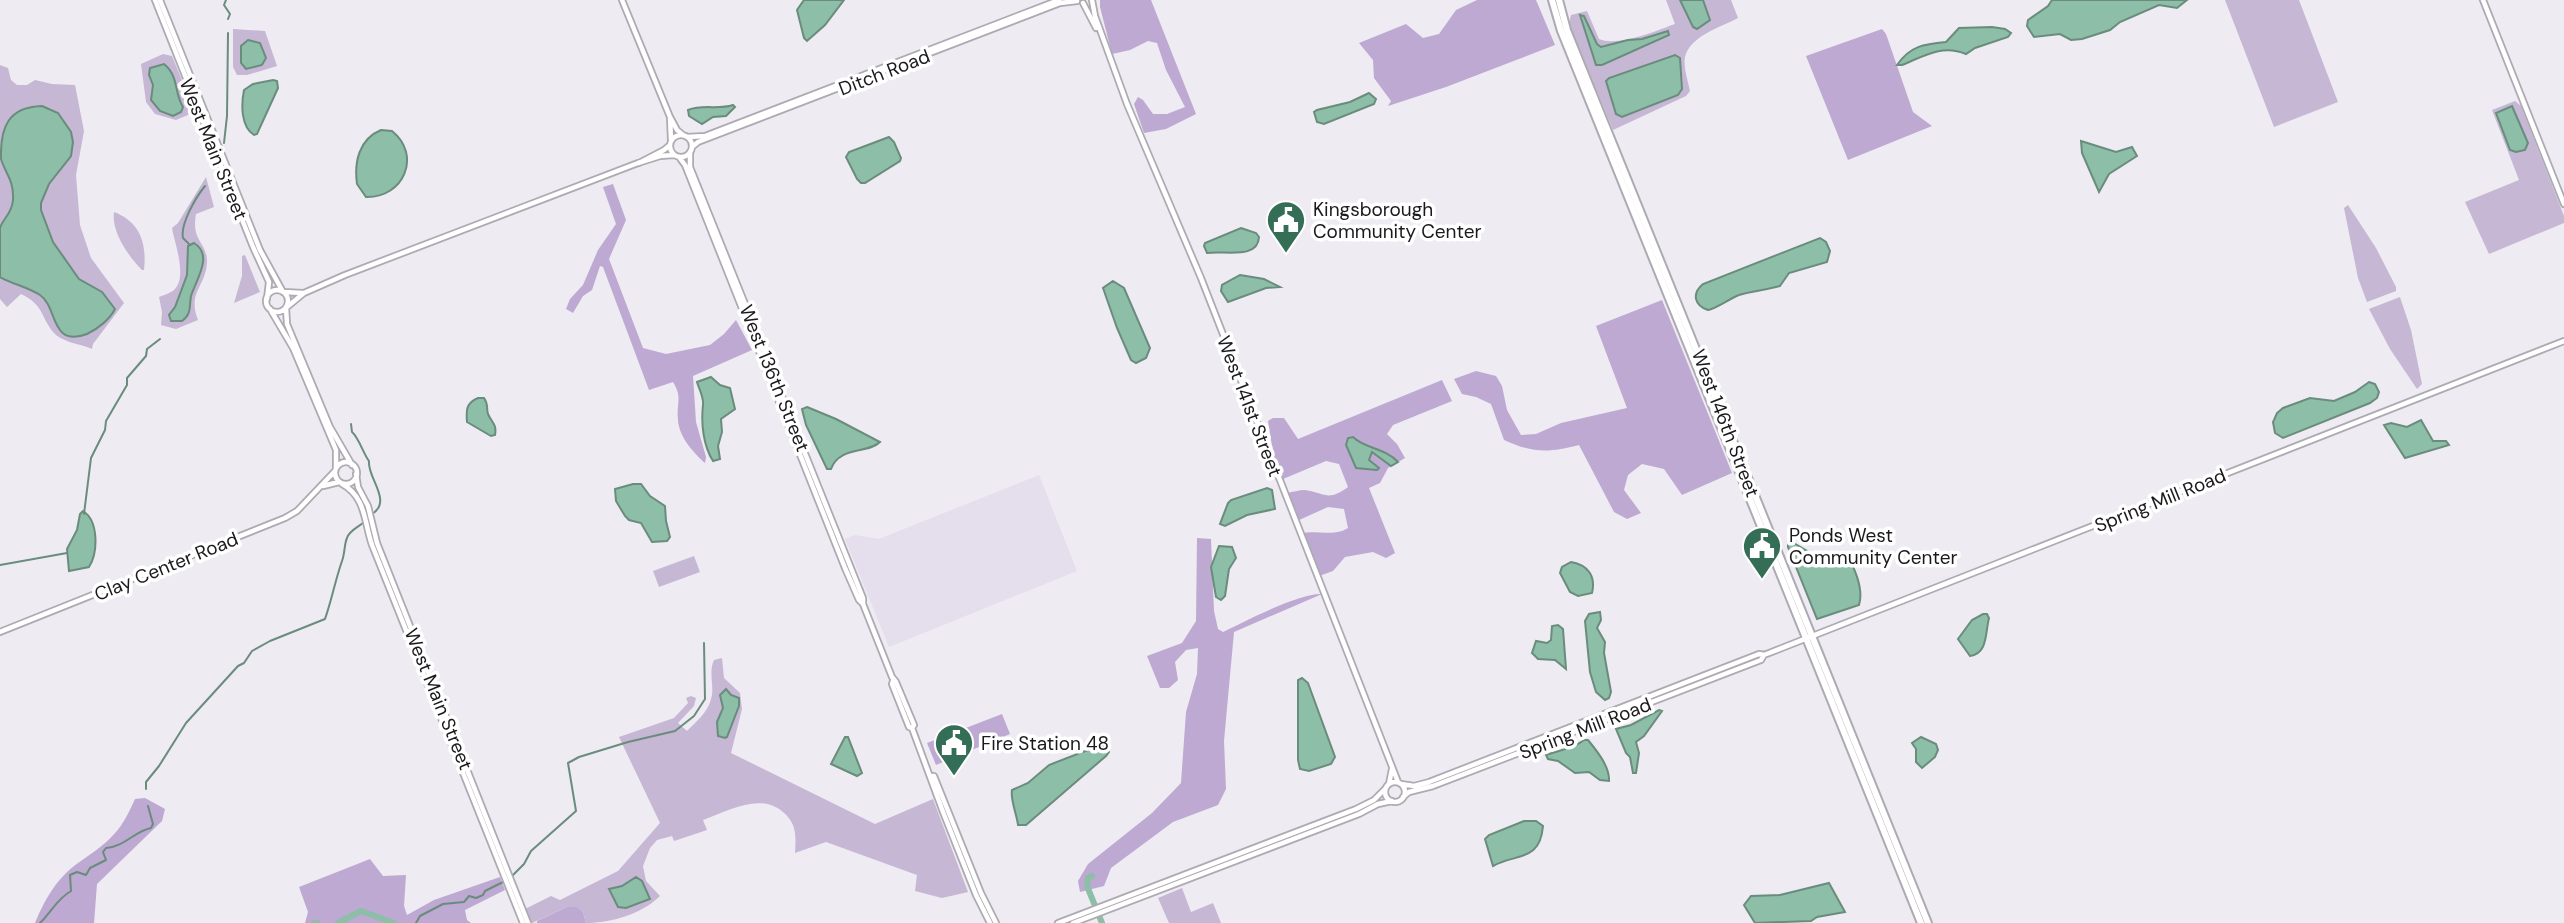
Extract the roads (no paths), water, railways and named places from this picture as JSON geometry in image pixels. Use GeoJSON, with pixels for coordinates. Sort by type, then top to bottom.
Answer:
{"type":"FeatureCollection","features":[{"type":"Feature","properties":{"kind":"main road","name":"West 146th Street"},"geometry":{"type":"LineString","coordinates":[[1552,0],[1563,37],[1738,463]]}},
{"type":"Feature","properties":{"kind":"main road","name":"West 146th Street"},"geometry":{"type":"LineString","coordinates":[[1559,0],[1567,30],[1921,923]]}},
{"type":"Feature","properties":{"kind":"main road","name":"West 146th Street"},"geometry":{"type":"LineString","coordinates":[[1808,638],[1928,923]]}},
{"type":"Feature","properties":{"kind":"street","name":"West Main Street"},"geometry":{"type":"LineString","coordinates":[[155,0],[268,280],[267,299]]}},
{"type":"Feature","properties":{"kind":"street","name":"West Main Street"},"geometry":{"type":"LineString","coordinates":[[160,0],[260,250],[283,292]]}},
{"type":"Feature","properties":{"kind":"street"},"geometry":{"type":"LineString","coordinates":[[622,0],[670,117],[677,130],[685,136]]}},
{"type":"Feature","properties":{"kind":"street","name":"Ditch Road"},"geometry":{"type":"LineString","coordinates":[[670,143],[676,136],[705,136],[1059,0]]}},
{"type":"Feature","properties":{"kind":"street"},"geometry":{"type":"LineString","coordinates":[[1076,0],[1083,3],[1092,0]]}},
{"type":"Feature","properties":{"kind":"street","name":"Ditch Road"},"geometry":{"type":"LineString","coordinates":[[677,156],[709,138],[1060,3],[1076,0]]}},
{"type":"Feature","properties":{"kind":"street","name":"West 141st Street"},"geometry":{"type":"LineString","coordinates":[[1092,0],[1094,16],[1104,44],[1200,278],[1294,521],[1387,750],[1392,769],[1400,783]]}},
{"type":"Feature","properties":{"kind":"street"},"geometry":{"type":"LineString","coordinates":[[2483,0],[2564,204]]}},
{"type":"Feature","properties":{"kind":"street","name":"West 141st Street"},"geometry":{"type":"LineString","coordinates":[[1083,3],[1104,44]]}},
{"type":"Feature","properties":{"kind":"street"},"geometry":{"type":"LineString","coordinates":[[638,163],[664,150],[670,143],[670,117]]}},
{"type":"Feature","properties":{"kind":"street","name":"West 136th Street"},"geometry":{"type":"LineString","coordinates":[[685,136],[691,150],[690,167],[863,598],[893,681],[897,682],[914,725],[912,728],[943,813],[990,923]]}},
{"type":"Feature","properties":{"kind":"street","name":"West 136th Street"},"geometry":{"type":"LineString","coordinates":[[670,143],[685,165],[845,568],[863,604]]}},
{"type":"Feature","properties":{"kind":"street"},"geometry":{"type":"LineString","coordinates":[[270,309],[280,312],[304,293],[638,163],[660,156],[677,156]]}},
{"type":"Feature","properties":{"kind":"street"},"geometry":{"type":"LineString","coordinates":[[304,293],[273,291],[267,299],[290,343],[336,450],[336,478],[341,483]]}},
{"type":"Feature","properties":{"kind":"street"},"geometry":{"type":"LineString","coordinates":[[283,292],[288,298],[287,324],[330,427],[356,474],[352,482],[323,486]]}},
{"type":"Feature","properties":{"kind":"street","name":"Spring Mill Road"},"geometry":{"type":"LineString","coordinates":[[1400,783],[1414,786],[1429,782],[1808,638],[2564,342]]}},
{"type":"Feature","properties":{"kind":"street"},"geometry":{"type":"LineString","coordinates":[[336,470],[345,463],[352,465]]}},
{"type":"Feature","properties":{"kind":"street","name":"Clay Center Road"},"geometry":{"type":"LineString","coordinates":[[0,632],[285,518],[297,511],[336,470]]}},
{"type":"Feature","properties":{"kind":"street","name":"West Main Street"},"geometry":{"type":"LineString","coordinates":[[356,474],[359,490],[369,509],[377,543],[506,874]]}},
{"type":"Feature","properties":{"kind":"street","name":"West Main Street"},"geometry":{"type":"LineString","coordinates":[[341,483],[356,495],[365,515],[374,551],[528,923]]}},
{"type":"Feature","properties":{"kind":"street","name":"Spring Mill Road"},"geometry":{"type":"LineString","coordinates":[[1403,797],[1409,792],[1433,786],[1761,660],[1764,655]]}},
{"type":"Feature","properties":{"kind":"street"},"geometry":{"type":"LineString","coordinates":[[1392,769],[1387,786],[1387,798],[1392,801]]}},
{"type":"Feature","properties":{"kind":"street","name":"West 136th Street"},"geometry":{"type":"LineString","coordinates":[[931,776],[934,776],[978,886],[996,923]]}},
{"type":"Feature","properties":{"kind":"street"},"geometry":{"type":"LineString","coordinates":[[1058,923],[1102,909],[1359,814],[1381,802],[1398,801],[1403,797],[1404,789],[1400,783],[1387,786],[1378,797],[1356,810],[1102,909]]}},
{"type":"Feature","properties":{"kind":"street","name":"West Main Street"},"geometry":{"type":"LineString","coordinates":[[511,885],[523,923]]}},
{"type":"Feature","properties":{"kind":"street"},"geometry":{"type":"LineString","coordinates":[[1073,923],[1095,911]]}},
{"type":"Feature","properties":{"kind":"waterway"},"geometry":{"type":"LineString","coordinates":[[226,0],[224,5],[230,14],[228,19]]}},
{"type":"Feature","properties":{"kind":"waterway"},"geometry":{"type":"LineString","coordinates":[[224,143],[228,33]]}},
{"type":"Feature","properties":{"kind":"waterway"},"geometry":{"type":"LineString","coordinates":[[190,245],[183,238],[186,218],[205,186]]}},
{"type":"Feature","properties":{"kind":"waterway"},"geometry":{"type":"LineString","coordinates":[[84,514],[91,458],[105,430],[106,421],[127,385],[127,378],[146,356],[147,349],[160,339]]}},
{"type":"Feature","properties":{"kind":"waterway"},"geometry":{"type":"LineString","coordinates":[[351,424],[352,432],[369,461],[380,496],[378,509],[372,514]]}},
{"type":"Feature","properties":{"kind":"waterway"},"geometry":{"type":"LineString","coordinates":[[146,789],[146,782],[186,723],[238,666],[244,663],[252,651],[325,619],[347,538],[363,523]]}},
{"type":"Feature","properties":{"kind":"waterway"},"geometry":{"type":"LineString","coordinates":[[0,565],[67,553]]}},
{"type":"Feature","properties":{"kind":"waterway"},"geometry":{"type":"LineString","coordinates":[[511,877],[524,864],[531,851],[576,811],[568,763],[628,742],[675,731],[694,716],[705,699],[704,643]]}},
{"type":"Feature","properties":{"kind":"waterway"},"geometry":{"type":"LineString","coordinates":[[40,923],[58,901],[71,891],[70,875],[77,872],[86,875],[90,868],[106,860],[103,852],[106,848],[118,845],[151,828],[153,824],[148,806]]}},
{"type":"Feature","properties":{"kind":"waterway"},"geometry":{"type":"LineString","coordinates":[[1092,876],[1088,878],[1087,886],[1102,923]]}},
{"type":"Feature","properties":{"kind":"waterway"},"geometry":{"type":"LineString","coordinates":[[416,923],[420,916],[443,904],[464,902],[469,896],[476,898],[503,882]]}},
{"type":"Feature","properties":{"kind":"waterway"},"geometry":{"type":"LineString","coordinates":[[338,923],[361,911],[394,923]]}},
{"type":"Feature","properties":{"kind":"place","name":"Kingsborough Community Center"},"geometry":{"type":"Point","coordinates":[1286,254]}},
{"type":"Feature","properties":{"kind":"place","name":"Ponds West Community Center"},"geometry":{"type":"Point","coordinates":[1762,580]}},
{"type":"Feature","properties":{"kind":"place","name":"Fire Station 48"},"geometry":{"type":"Point","coordinates":[954,777]}}]}
